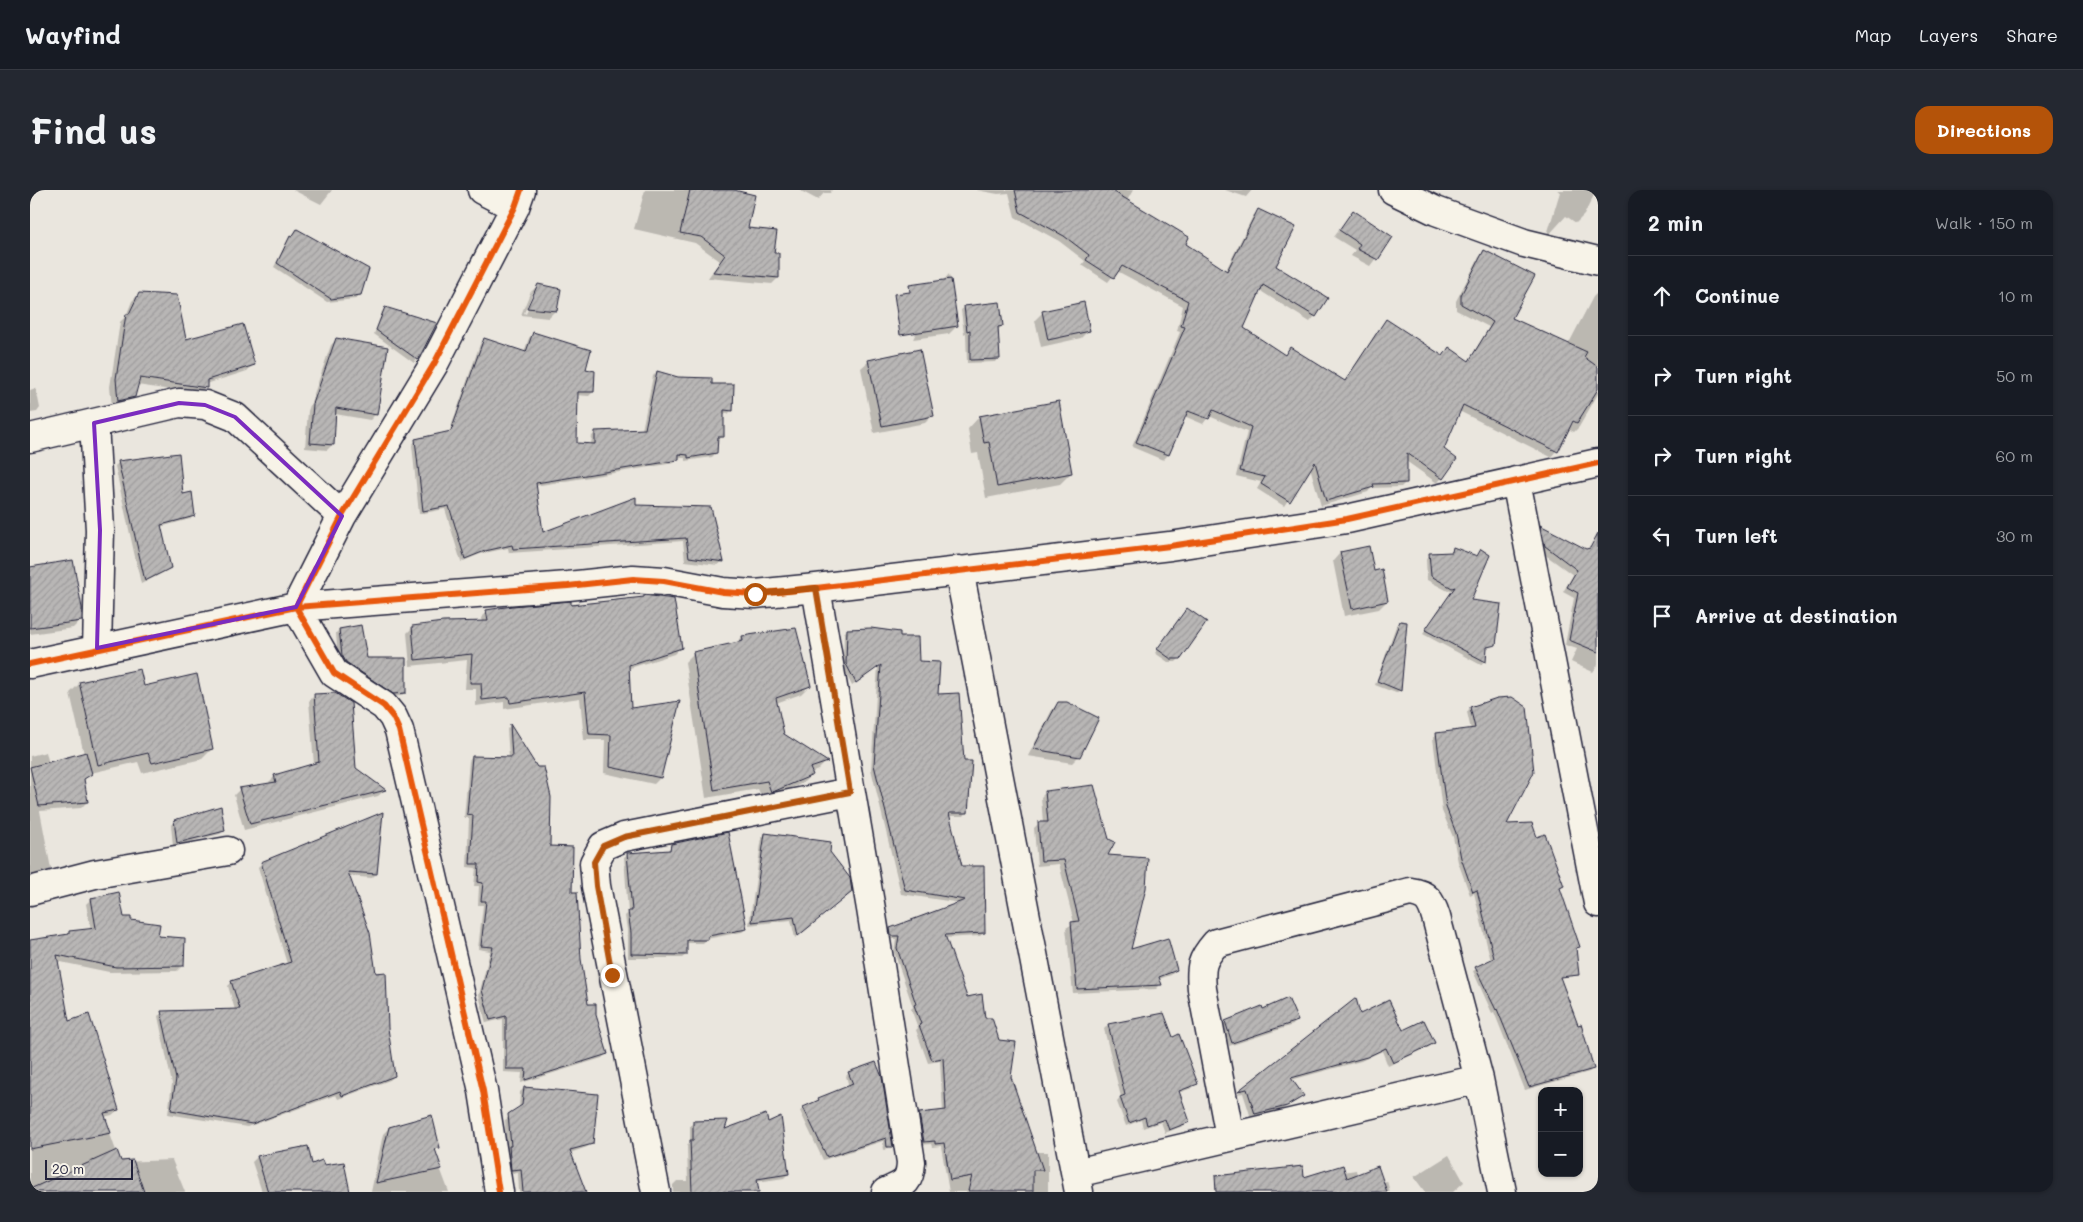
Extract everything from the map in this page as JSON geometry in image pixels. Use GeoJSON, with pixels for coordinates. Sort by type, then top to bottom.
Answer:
{"type":"FeatureCollection","features":[{"type":"Feature","properties":{"kind":"street"},"geometry":{"type":"LineString","coordinates":[[296,607],[342,516],[434,364],[518,198],[482,190]]}},
{"type":"Feature","properties":{"kind":"street"},"geometry":{"type":"LineString","coordinates":[[1392,190],[1436,212],[1524,243],[1598,261]]}},
{"type":"Feature","properties":{"kind":"street"},"geometry":{"type":"LineString","coordinates":[[30,438],[179,403],[205,405],[235,417],[342,516]]}},
{"type":"Feature","properties":{"kind":"street"},"geometry":{"type":"LineString","coordinates":[[94,423],[100,530],[97,648]]}},
{"type":"Feature","properties":{"kind":"street"},"geometry":{"type":"LineString","coordinates":[[30,664],[97,648],[296,607],[568,586],[633,579],[664,581],[724,592],[755,594],[1170,546],[1347,519],[1598,463]]}},
{"type":"Feature","properties":{"kind":"street"},"geometry":{"type":"LineString","coordinates":[[1516,481],[1598,903]]}},
{"type":"Feature","properties":{"kind":"street"},"geometry":{"type":"LineString","coordinates":[[959,570],[1078,1182],[1230,1137],[1479,1079]]}},
{"type":"Feature","properties":{"kind":"street"},"geometry":{"type":"LineString","coordinates":[[816,588],[877,947],[911,1162],[910,1174],[906,1182],[886,1192]]}},
{"type":"Feature","properties":{"kind":"street"},"geometry":{"type":"LineString","coordinates":[[296,607],[334,673],[384,706],[393,717],[399,730],[483,1091],[499,1192]]}},
{"type":"Feature","properties":{"kind":"street"},"geometry":{"type":"LineString","coordinates":[[656,1192],[604,931],[594,862],[603,846],[624,837],[850,792]]}},
{"type":"Feature","properties":{"kind":"street"},"geometry":{"type":"LineString","coordinates":[[30,891],[95,874],[228,851]]}},
{"type":"Feature","properties":{"kind":"street"},"geometry":{"type":"LineString","coordinates":[[1230,1137],[1202,989],[1200,968],[1206,954],[1216,943],[1410,892],[1422,894],[1431,901],[1479,1079],[1502,1192]]}},
{"type":"Feature","properties":{"kind":"highlighted area"},"geometry":{"type":"Polygon","coordinates":[[[179,403],[205,405],[235,417],[342,516],[296,607],[97,648],[100,530],[94,423],[179,403]]]}},
{"type":"Feature","properties":{"kind":"building"},"geometry":{"type":"Polygon","coordinates":[[[690,190],[734,190],[755,195],[748,228],[777,231],[774,253],[779,253],[779,278],[713,272],[725,255],[701,237],[680,233],[690,190]]]}},
{"type":"Feature","properties":{"kind":"building"},"geometry":{"type":"Polygon","coordinates":[[[1015,190],[1111,190],[1189,237],[1186,244],[1227,271],[1258,209],[1296,227],[1276,266],[1328,298],[1316,317],[1263,285],[1244,328],[1285,355],[1290,347],[1345,381],[1386,319],[1443,356],[1449,347],[1469,361],[1493,322],[1461,304],[1461,295],[1484,250],[1535,276],[1512,318],[1587,352],[1584,357],[1598,367],[1598,389],[1577,423],[1573,421],[1558,452],[1463,405],[1444,449],[1457,459],[1443,479],[1407,453],[1407,483],[1373,484],[1374,487],[1326,501],[1315,462],[1290,502],[1261,484],[1265,477],[1240,471],[1251,427],[1213,410],[1209,419],[1188,411],[1169,455],[1136,442],[1185,327],[1181,326],[1188,301],[1122,266],[1114,278],[1086,260],[1089,255],[1064,236],[1020,212],[1015,190]]]}},
{"type":"Feature","properties":{"kind":"building"},"geometry":{"type":"Polygon","coordinates":[[[1353,210],[1393,237],[1378,260],[1357,249],[1360,244],[1339,230],[1353,210]]]}},
{"type":"Feature","properties":{"kind":"building"},"geometry":{"type":"Polygon","coordinates":[[[297,229],[369,269],[361,295],[331,299],[277,263],[290,236],[292,237],[297,229]]]}},
{"type":"Feature","properties":{"kind":"building"},"geometry":{"type":"Polygon","coordinates":[[[951,279],[958,326],[900,335],[894,294],[910,292],[909,285],[951,279]]]}},
{"type":"Feature","properties":{"kind":"building"},"geometry":{"type":"Polygon","coordinates":[[[538,284],[561,289],[557,311],[527,308],[538,284]]]}},
{"type":"Feature","properties":{"kind":"building"},"geometry":{"type":"Polygon","coordinates":[[[139,293],[177,295],[186,339],[243,324],[255,365],[207,380],[207,388],[140,378],[135,397],[118,401],[116,379],[126,314],[129,314],[139,293]]]}},
{"type":"Feature","properties":{"kind":"building"},"geometry":{"type":"Polygon","coordinates":[[[1000,302],[1003,326],[998,327],[1000,359],[970,360],[970,330],[967,331],[964,306],[1000,302]]]}},
{"type":"Feature","properties":{"kind":"building"},"geometry":{"type":"Polygon","coordinates":[[[1084,302],[1090,331],[1048,340],[1042,311],[1084,302]]]}},
{"type":"Feature","properties":{"kind":"building"},"geometry":{"type":"Polygon","coordinates":[[[385,307],[437,323],[418,360],[376,330],[385,307]]]}},
{"type":"Feature","properties":{"kind":"building"},"geometry":{"type":"Polygon","coordinates":[[[533,332],[591,350],[586,369],[595,371],[594,392],[578,392],[577,443],[595,444],[595,431],[645,429],[657,371],[678,377],[712,378],[712,384],[734,384],[733,411],[724,410],[724,437],[718,437],[717,453],[688,458],[688,455],[679,454],[679,460],[536,483],[543,532],[636,497],[636,505],[711,507],[724,562],[689,557],[686,538],[513,549],[512,545],[485,551],[465,559],[449,506],[423,511],[415,439],[451,431],[484,338],[526,352],[533,332]]]}},
{"type":"Feature","properties":{"kind":"building"},"geometry":{"type":"Polygon","coordinates":[[[336,338],[388,347],[377,415],[336,408],[334,445],[310,443],[313,404],[336,338]]]}},
{"type":"Feature","properties":{"kind":"building"},"geometry":{"type":"Polygon","coordinates":[[[920,349],[934,416],[882,426],[868,360],[920,349]]]}},
{"type":"Feature","properties":{"kind":"building"},"geometry":{"type":"Polygon","coordinates":[[[1059,401],[1072,473],[997,487],[989,442],[984,443],[979,416],[1059,401]]]}},
{"type":"Feature","properties":{"kind":"building"},"geometry":{"type":"Polygon","coordinates":[[[179,453],[183,494],[192,492],[195,516],[161,525],[171,568],[145,581],[118,461],[179,453]]]}},
{"type":"Feature","properties":{"kind":"building"},"geometry":{"type":"Polygon","coordinates":[[[1540,525],[1586,549],[1590,548],[1598,533],[1598,652],[1569,640],[1578,593],[1567,587],[1577,570],[1545,546],[1540,525]]]}},
{"type":"Feature","properties":{"kind":"building"},"geometry":{"type":"Polygon","coordinates":[[[1369,546],[1374,571],[1382,569],[1388,601],[1352,609],[1340,552],[1369,546]]]}},
{"type":"Feature","properties":{"kind":"building"},"geometry":{"type":"Polygon","coordinates":[[[1453,547],[1477,556],[1481,549],[1490,555],[1471,600],[1501,604],[1496,645],[1487,647],[1486,662],[1425,630],[1455,587],[1452,588],[1431,576],[1429,553],[1452,552],[1453,547]]]}},
{"type":"Feature","properties":{"kind":"building"},"geometry":{"type":"Polygon","coordinates":[[[73,560],[82,608],[82,621],[30,628],[30,567],[73,560]]]}},
{"type":"Feature","properties":{"kind":"building"},"geometry":{"type":"Polygon","coordinates":[[[644,595],[674,599],[682,648],[629,665],[631,708],[680,701],[661,778],[610,767],[611,735],[589,734],[585,692],[510,703],[509,697],[482,700],[481,683],[470,683],[472,654],[415,660],[412,626],[443,622],[488,621],[486,610],[512,606],[571,601],[571,605],[644,597],[644,595]]]}},
{"type":"Feature","properties":{"kind":"building"},"geometry":{"type":"Polygon","coordinates":[[[1187,608],[1207,622],[1181,659],[1171,659],[1157,649],[1187,608]]]}},
{"type":"Feature","properties":{"kind":"building"},"geometry":{"type":"Polygon","coordinates":[[[1400,621],[1407,622],[1401,691],[1377,681],[1400,621]]]}},
{"type":"Feature","properties":{"kind":"building"},"geometry":{"type":"Polygon","coordinates":[[[361,625],[367,658],[406,658],[406,693],[393,694],[346,662],[342,655],[339,629],[361,625]]]}},
{"type":"Feature","properties":{"kind":"building"},"geometry":{"type":"Polygon","coordinates":[[[796,628],[811,686],[776,698],[784,734],[828,762],[810,768],[813,775],[771,792],[767,781],[714,790],[693,652],[743,641],[742,636],[796,628]]]}},
{"type":"Feature","properties":{"kind":"building"},"geometry":{"type":"Polygon","coordinates":[[[871,628],[900,632],[900,637],[918,637],[919,661],[940,662],[938,694],[959,693],[964,761],[972,761],[968,813],[949,813],[962,866],[984,866],[985,933],[945,935],[967,997],[982,994],[985,1018],[992,1018],[999,1040],[1016,1042],[1011,1077],[1043,1170],[1033,1170],[1033,1191],[968,1191],[972,1176],[950,1180],[944,1143],[935,1144],[935,1141],[924,1142],[919,1113],[946,1110],[943,1058],[932,1060],[919,1025],[921,1024],[914,1005],[916,1004],[897,948],[899,936],[891,936],[890,928],[965,900],[905,890],[874,765],[881,665],[856,683],[846,664],[847,629],[871,628]]]}},
{"type":"Feature","properties":{"kind":"building"},"geometry":{"type":"Polygon","coordinates":[[[140,669],[144,686],[197,674],[213,749],[152,763],[148,753],[98,765],[79,682],[140,669]]]}},
{"type":"Feature","properties":{"kind":"building"},"geometry":{"type":"Polygon","coordinates":[[[335,693],[351,703],[356,768],[386,790],[250,824],[239,788],[276,782],[274,775],[319,762],[314,694],[335,693]]]}},
{"type":"Feature","properties":{"kind":"building"},"geometry":{"type":"Polygon","coordinates":[[[1512,697],[1527,707],[1534,772],[1507,824],[1532,823],[1537,837],[1545,834],[1564,886],[1560,888],[1580,947],[1576,948],[1579,975],[1560,977],[1578,1025],[1581,1024],[1594,1069],[1529,1087],[1497,1009],[1475,967],[1494,958],[1477,890],[1473,892],[1461,858],[1456,833],[1446,807],[1436,733],[1475,728],[1470,707],[1497,698],[1512,697]]]}},
{"type":"Feature","properties":{"kind":"building"},"geometry":{"type":"Polygon","coordinates":[[[1058,702],[1067,702],[1099,718],[1080,757],[1033,749],[1058,702]]]}},
{"type":"Feature","properties":{"kind":"building"},"geometry":{"type":"Polygon","coordinates":[[[510,724],[537,767],[544,767],[551,797],[550,846],[573,847],[572,892],[577,892],[581,959],[588,1004],[596,1004],[596,1015],[608,1054],[525,1080],[526,1069],[506,1069],[506,1016],[490,1020],[482,990],[493,947],[481,946],[486,901],[481,901],[483,883],[478,882],[479,864],[470,864],[473,815],[467,814],[472,756],[512,757],[510,724]]]}},
{"type":"Feature","properties":{"kind":"building"},"geometry":{"type":"Polygon","coordinates":[[[86,752],[92,774],[84,779],[88,802],[39,806],[30,767],[86,752]]]}},
{"type":"Feature","properties":{"kind":"building"},"geometry":{"type":"Polygon","coordinates":[[[1094,785],[1109,839],[1115,842],[1108,855],[1148,858],[1146,888],[1131,949],[1168,938],[1177,970],[1159,977],[1162,985],[1077,989],[1071,922],[1079,921],[1064,860],[1041,861],[1038,822],[1048,822],[1045,791],[1094,785]]]}},
{"type":"Feature","properties":{"kind":"building"},"geometry":{"type":"Polygon","coordinates":[[[221,806],[225,831],[177,843],[174,820],[221,806]]]}},
{"type":"Feature","properties":{"kind":"building"},"geometry":{"type":"Polygon","coordinates":[[[383,812],[377,874],[348,872],[370,933],[376,973],[386,972],[388,1028],[395,1076],[342,1096],[340,1091],[252,1124],[171,1110],[176,1079],[161,1011],[240,1009],[231,981],[291,962],[261,862],[383,812]]]}},
{"type":"Feature","properties":{"kind":"building"},"geometry":{"type":"Polygon","coordinates":[[[728,832],[747,929],[708,936],[708,940],[687,940],[687,955],[631,954],[628,911],[632,911],[627,853],[670,850],[671,844],[728,832]]]}},
{"type":"Feature","properties":{"kind":"building"},"geometry":{"type":"Polygon","coordinates":[[[765,833],[831,842],[830,852],[850,878],[852,892],[798,936],[794,917],[752,922],[765,833]]]}},
{"type":"Feature","properties":{"kind":"building"},"geometry":{"type":"Polygon","coordinates":[[[119,892],[124,917],[131,917],[131,920],[160,924],[158,936],[185,938],[184,966],[116,967],[57,955],[69,1021],[89,1014],[119,1110],[104,1113],[111,1133],[30,1149],[30,940],[69,934],[69,931],[96,928],[91,898],[119,892]]]}},
{"type":"Feature","properties":{"kind":"building"},"geometry":{"type":"Polygon","coordinates":[[[1288,998],[1298,1021],[1232,1043],[1225,1021],[1262,1006],[1263,1009],[1288,998]]]}},
{"type":"Feature","properties":{"kind":"building"},"geometry":{"type":"Polygon","coordinates":[[[1356,998],[1360,1014],[1389,1000],[1403,1030],[1424,1020],[1435,1043],[1393,1063],[1386,1048],[1367,1057],[1291,1078],[1304,1096],[1287,1106],[1255,1114],[1247,1089],[1238,1091],[1356,998]]]}},
{"type":"Feature","properties":{"kind":"building"},"geometry":{"type":"Polygon","coordinates":[[[1164,1013],[1173,1037],[1179,1034],[1198,1084],[1179,1091],[1190,1122],[1169,1130],[1165,1119],[1147,1125],[1145,1117],[1129,1123],[1120,1097],[1125,1095],[1108,1024],[1164,1013]]]}},
{"type":"Feature","properties":{"kind":"building"},"geometry":{"type":"Polygon","coordinates":[[[876,1062],[882,1077],[893,1147],[887,1147],[886,1138],[827,1157],[803,1107],[819,1100],[818,1098],[853,1084],[848,1072],[876,1062]]]}},
{"type":"Feature","properties":{"kind":"building"},"geometry":{"type":"Polygon","coordinates":[[[524,1087],[598,1094],[593,1144],[570,1150],[586,1192],[523,1192],[521,1169],[511,1170],[508,1114],[522,1105],[524,1087]]]}},
{"type":"Feature","properties":{"kind":"building"},"geometry":{"type":"Polygon","coordinates":[[[766,1114],[768,1122],[781,1116],[789,1174],[757,1179],[759,1192],[692,1192],[690,1140],[693,1140],[693,1121],[728,1120],[725,1129],[766,1114]]]}},
{"type":"Feature","properties":{"kind":"building"},"geometry":{"type":"Polygon","coordinates":[[[432,1115],[440,1148],[435,1149],[442,1169],[376,1183],[389,1127],[432,1115]]]}},
{"type":"Feature","properties":{"kind":"building"},"geometry":{"type":"Polygon","coordinates":[[[308,1146],[312,1164],[322,1160],[324,1165],[344,1162],[350,1192],[268,1192],[257,1156],[308,1146]]]}},
{"type":"Feature","properties":{"kind":"building"},"geometry":{"type":"Polygon","coordinates":[[[117,1150],[121,1161],[133,1160],[144,1192],[30,1192],[30,1189],[117,1150]]]}},
{"type":"Feature","properties":{"kind":"building"},"geometry":{"type":"Polygon","coordinates":[[[1343,1165],[1347,1178],[1378,1166],[1387,1192],[1216,1192],[1215,1176],[1303,1166],[1304,1177],[1343,1165]]]}},
{"type":"Feature","properties":{"kind":"cycle path"},"geometry":{"type":"LineString","coordinates":[[30,664],[296,607],[342,516],[434,364],[515,207],[521,190]]}},
{"type":"Feature","properties":{"kind":"cycle path"},"geometry":{"type":"LineString","coordinates":[[499,1192],[483,1091],[399,730],[393,717],[384,706],[334,673],[296,607],[568,586],[633,579],[664,581],[723,592],[755,594],[816,588],[1170,546],[1347,519],[1598,463]]}},
{"type":"Feature","properties":{"kind":"route"},"geometry":{"type":"LineString","coordinates":[[612,975],[596,886],[594,862],[603,846],[624,837],[850,792],[816,588],[755,594]]}}]}
